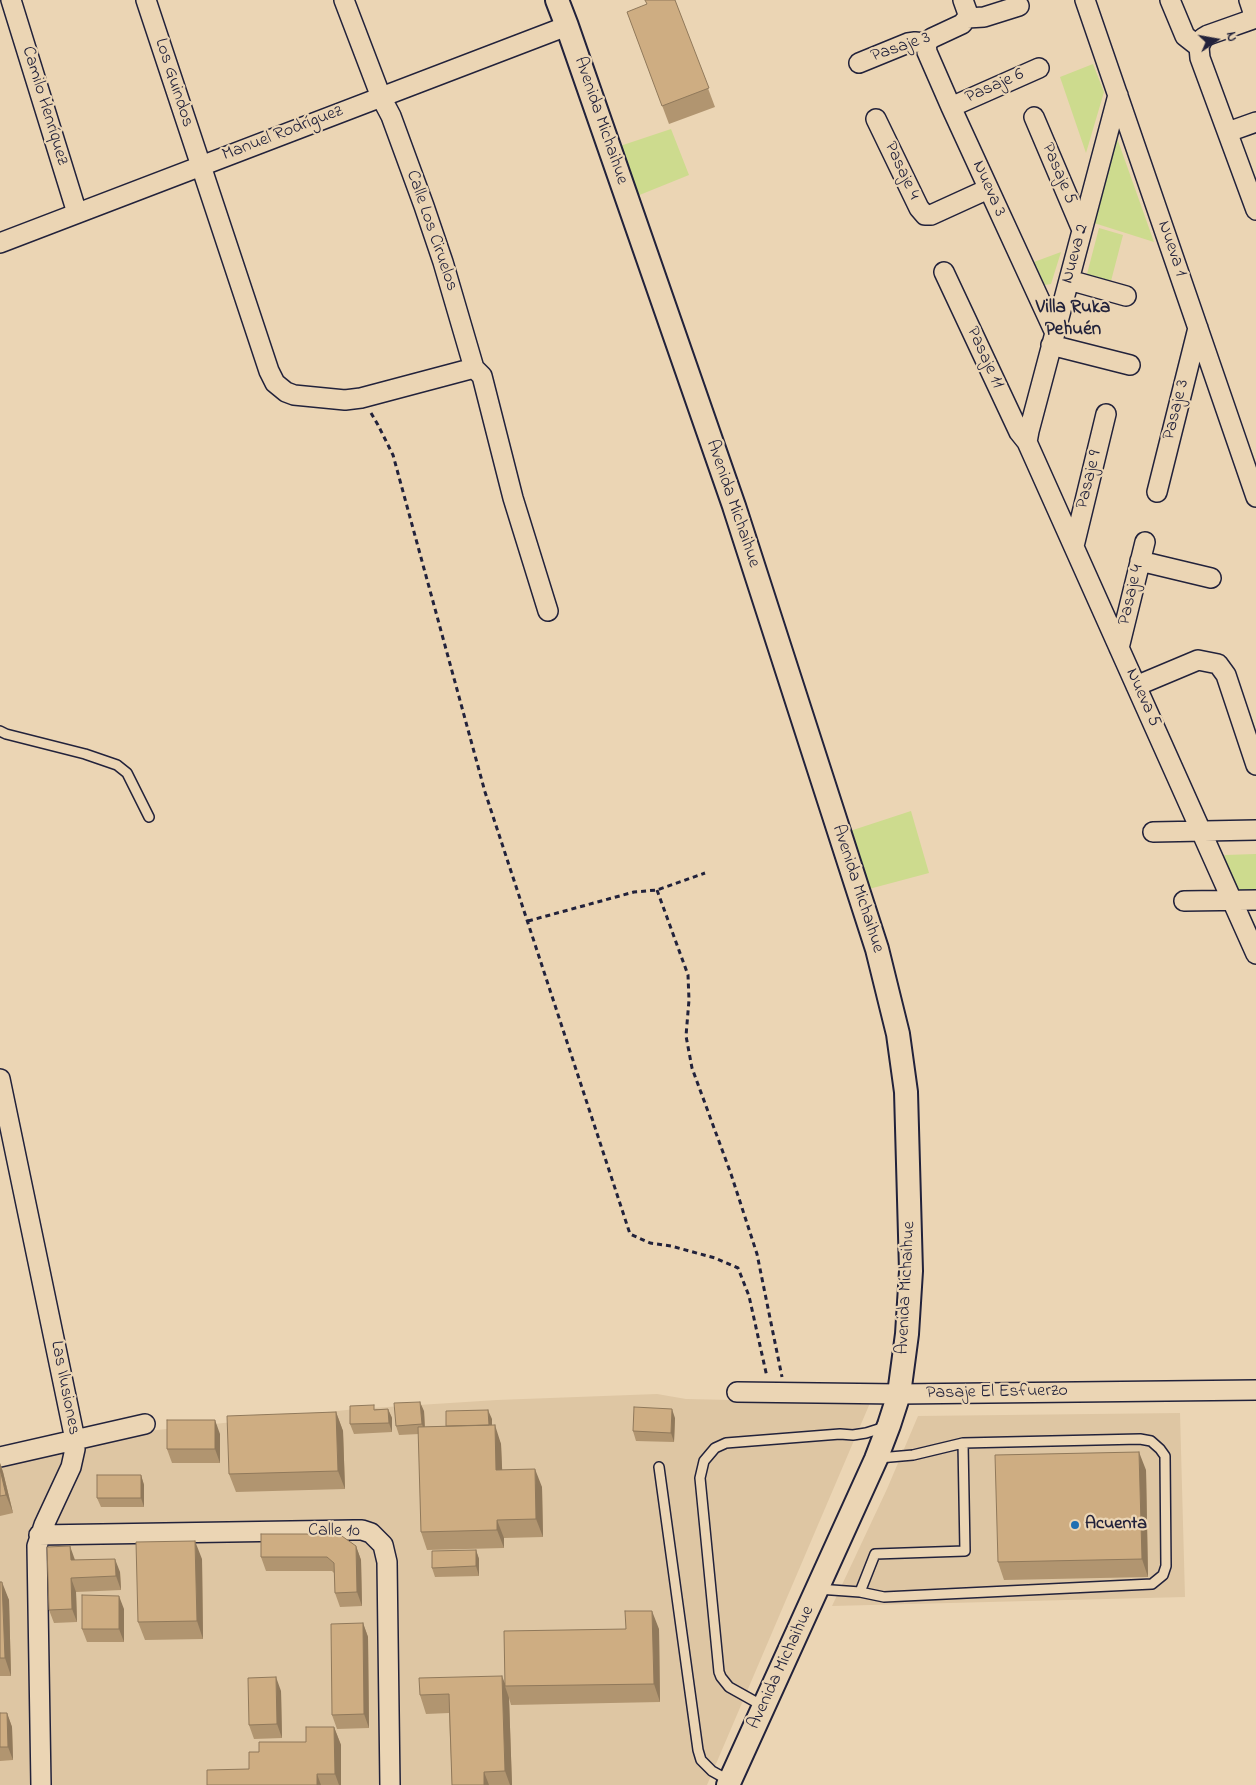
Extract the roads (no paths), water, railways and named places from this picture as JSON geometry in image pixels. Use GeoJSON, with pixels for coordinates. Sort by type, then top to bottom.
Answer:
{"type":"FeatureCollection","features":[{"type":"Feature","properties":{"kind":"street","name":"Camilo Henríquez"},"geometry":{"type":"LineString","coordinates":[[11,0],[77,213]]}},
{"type":"Feature","properties":{"kind":"street","name":"Los Guindos"},"geometry":{"type":"LineString","coordinates":[[146,0],[269,371],[275,383],[286,392],[294,395],[330,399],[361,398],[474,368]]}},
{"type":"Feature","properties":{"kind":"street","name":"Calle Los Ciruelos"},"geometry":{"type":"LineString","coordinates":[[344,0],[381,96],[391,116],[424,206],[443,262],[474,368],[482,376],[513,498],[548,611]]}},
{"type":"Feature","properties":{"kind":"street","name":"Nueva 1"},"geometry":{"type":"LineString","coordinates":[[1085,0],[1256,497]]}},
{"type":"Feature","properties":{"kind":"street"},"geometry":{"type":"LineString","coordinates":[[1170,0],[1184,36],[1199,47]]}},
{"type":"Feature","properties":{"kind":"street"},"geometry":{"type":"LineString","coordinates":[[1249,0],[1256,18],[1203,38],[1199,47],[1200,58],[1256,210]]}},
{"type":"Feature","properties":{"kind":"street","name":"Avenida Michaihue"},"geometry":{"type":"LineString","coordinates":[[561,1],[567,26],[734,506],[877,949],[890,996],[906,1092],[911,1240],[910,1303],[898,1394],[890,1425],[876,1458],[729,1783]]}},
{"type":"Feature","properties":{"kind":"street"},"geometry":{"type":"LineString","coordinates":[[965,9],[984,17],[1019,6]]}},
{"type":"Feature","properties":{"kind":"street","name":"Pasaje 3"},"geometry":{"type":"LineString","coordinates":[[859,63],[908,43],[926,43],[932,38],[962,24],[965,9]]}},
{"type":"Feature","properties":{"kind":"street","name":"Manuel Rodríguez"},"geometry":{"type":"LineString","coordinates":[[0,243],[567,26]]}},
{"type":"Feature","properties":{"kind":"street","name":"Nueva 3"},"geometry":{"type":"LineString","coordinates":[[926,43],[927,52],[1053,339]]}},
{"type":"Feature","properties":{"kind":"street","name":"Pasaje 6"},"geometry":{"type":"LineString","coordinates":[[951,107],[1039,68]]}},
{"type":"Feature","properties":{"kind":"street","name":"Nueva 2"},"geometry":{"type":"LineString","coordinates":[[1027,442],[1118,95]]}},
{"type":"Feature","properties":{"kind":"street","name":"Pasaje 5"},"geometry":{"type":"LineString","coordinates":[[1034,117],[1082,230]]}},
{"type":"Feature","properties":{"kind":"street","name":"Pasaje 4"},"geometry":{"type":"LineString","coordinates":[[876,118],[922,213],[932,215],[988,189]]}},
{"type":"Feature","properties":{"kind":"street"},"geometry":{"type":"LineString","coordinates":[[1228,132],[1256,122]]}},
{"type":"Feature","properties":{"kind":"street","name":"Pasaje 11"},"geometry":{"type":"LineString","coordinates":[[944,272],[1019,432],[1027,442]]}},
{"type":"Feature","properties":{"kind":"street"},"geometry":{"type":"LineString","coordinates":[[1069,280],[1126,296]]}},
{"type":"Feature","properties":{"kind":"street","name":"Pasaje 3"},"geometry":{"type":"LineString","coordinates":[[1157,492],[1198,328]]}},
{"type":"Feature","properties":{"kind":"street"},"geometry":{"type":"LineString","coordinates":[[1053,339],[1130,365]]}},
{"type":"Feature","properties":{"kind":"street","name":"Pasaje 9"},"geometry":{"type":"LineString","coordinates":[[1074,546],[1106,414]]}},
{"type":"Feature","properties":{"kind":"street","name":"Nueva 5"},"geometry":{"type":"LineString","coordinates":[[1027,442],[1256,954]]}},
{"type":"Feature","properties":{"kind":"street","name":"Pasaje 4"},"geometry":{"type":"LineString","coordinates":[[1119,648],[1145,542]]}},
{"type":"Feature","properties":{"kind":"street"},"geometry":{"type":"LineString","coordinates":[[1140,561],[1210,578]]}},
{"type":"Feature","properties":{"kind":"street"},"geometry":{"type":"LineString","coordinates":[[1136,686],[1198,660],[1218,664],[1226,675],[1256,765]]}},
{"type":"Feature","properties":{"kind":"street"},"geometry":{"type":"LineString","coordinates":[[1153,832],[1256,830]]}},
{"type":"Feature","properties":{"kind":"street"},"geometry":{"type":"LineString","coordinates":[[1184,902],[1256,900]]}},
{"type":"Feature","properties":{"kind":"street","name":"Las Ilusiones"},"geometry":{"type":"LineString","coordinates":[[0,1080],[75,1440],[71,1467],[40,1535],[37,1559],[41,1785]]}},
{"type":"Feature","properties":{"kind":"street","name":"Pasaje El Esfuerzo"},"geometry":{"type":"LineString","coordinates":[[738,1392],[898,1394],[1256,1390]]}},
{"type":"Feature","properties":{"kind":"street"},"geometry":{"type":"LineString","coordinates":[[0,1457],[145,1424]]}},
{"type":"Feature","properties":{"kind":"street","name":"Calle 10"},"geometry":{"type":"LineString","coordinates":[[40,1535],[354,1530],[371,1534],[383,1545],[387,1562],[390,1785]]}},
{"type":"Feature","properties":{"kind":"lane"},"geometry":{"type":"LineString","coordinates":[[0,730],[6,734],[85,754],[117,765],[127,774],[149,817]]}},
{"type":"Feature","properties":{"kind":"lane"},"geometry":{"type":"LineString","coordinates":[[764,1707],[729,1687],[721,1678],[719,1672],[700,1478],[704,1461],[715,1448],[726,1443],[866,1433],[890,1425]]}},
{"type":"Feature","properties":{"kind":"lane"},"geometry":{"type":"LineString","coordinates":[[818,1589],[860,1592],[884,1597],[1152,1584],[1163,1575],[1166,1566],[1164,1456],[1160,1449],[1151,1441],[1140,1439],[963,1443],[913,1455],[876,1458]]}},
{"type":"Feature","properties":{"kind":"lane"},"geometry":{"type":"LineString","coordinates":[[860,1592],[875,1554],[965,1551],[963,1443]]}},
{"type":"Feature","properties":{"kind":"lane"},"geometry":{"type":"LineString","coordinates":[[659,1467],[698,1750],[701,1760],[712,1771],[729,1783]]}},
{"type":"Feature","properties":{"kind":"place","name":"Acuenta"},"geometry":{"type":"Point","coordinates":[1075,1525]}},
{"type":"Feature","properties":{"kind":"district","name":"Villa Ruka Pehuén"},"geometry":{"type":"Point","coordinates":[1073,320]}}]}
